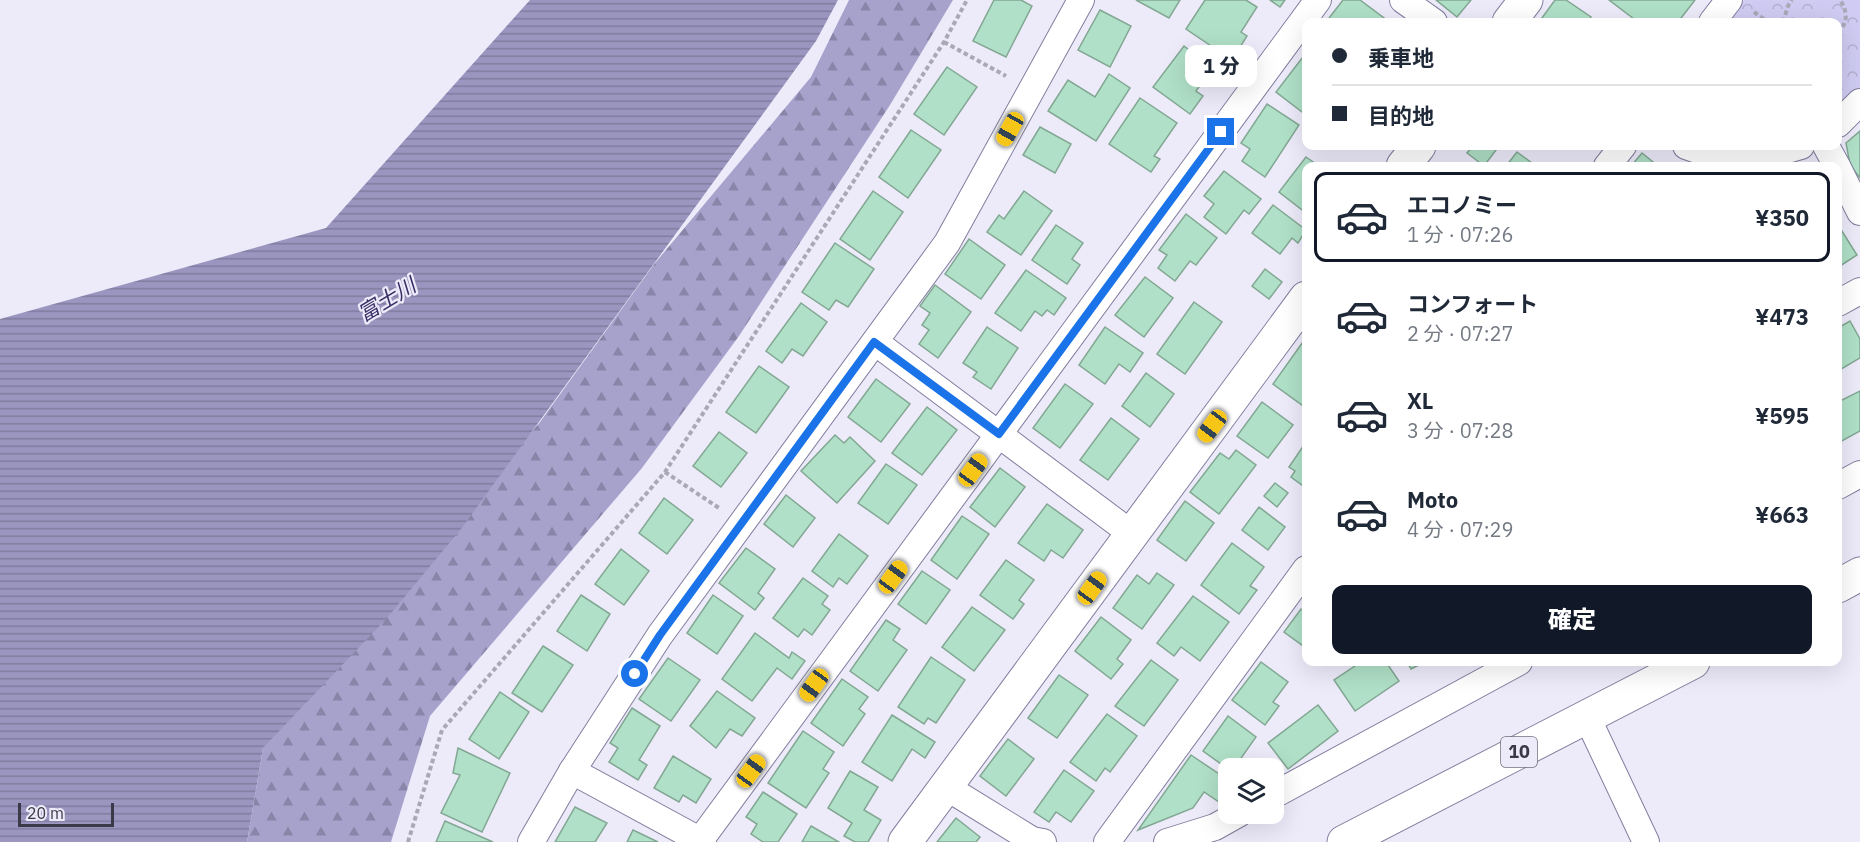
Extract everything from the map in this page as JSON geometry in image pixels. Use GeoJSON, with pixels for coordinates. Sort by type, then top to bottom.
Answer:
{"type":"FeatureCollection","features":[{"type":"Feature","properties":{"kind":"street"},"geometry":{"type":"LineString","coordinates":[[531,842],[572,771],[660,635],[947,243],[1081,0]]}},
{"type":"Feature","properties":{"kind":"street"},"geometry":{"type":"LineString","coordinates":[[1305,18],[1318,0]]}},
{"type":"Feature","properties":{"kind":"street"},"geometry":{"type":"LineString","coordinates":[[1403,0],[1428,18]]}},
{"type":"Feature","properties":{"kind":"street"},"geometry":{"type":"LineString","coordinates":[[1512,18],[1526,0]]}},
{"type":"Feature","properties":{"kind":"street"},"geometry":{"type":"LineString","coordinates":[[1715,18],[1729,0]]}},
{"type":"Feature","properties":{"kind":"street"},"geometry":{"type":"LineString","coordinates":[[572,771],[701,841],[1302,22]]}},
{"type":"Feature","properties":{"kind":"street"},"geometry":{"type":"LineString","coordinates":[[1842,120],[1860,102]]}},
{"type":"Feature","properties":{"kind":"street"},"geometry":{"type":"LineString","coordinates":[[1406,162],[1416,150]]}},
{"type":"Feature","properties":{"kind":"street"},"geometry":{"type":"LineString","coordinates":[[1610,162],[1620,150]]}},
{"type":"Feature","properties":{"kind":"street"},"geometry":{"type":"LineString","coordinates":[[1696,150],[1757,156],[1783,150]]}},
{"type":"Feature","properties":{"kind":"street"},"geometry":{"type":"LineString","coordinates":[[1842,177],[1860,212]]}},
{"type":"Feature","properties":{"kind":"street"},"geometry":{"type":"LineString","coordinates":[[1842,301],[1860,291]]}},
{"type":"Feature","properties":{"kind":"street"},"geometry":{"type":"LineString","coordinates":[[905,842],[1302,304]]}},
{"type":"Feature","properties":{"kind":"street"},"geometry":{"type":"LineString","coordinates":[[874,342],[1132,534]]}},
{"type":"Feature","properties":{"kind":"street"},"geometry":{"type":"LineString","coordinates":[[1842,484],[1860,474]]}},
{"type":"Feature","properties":{"kind":"street"},"geometry":{"type":"LineString","coordinates":[[1107,842],[1302,574]]}},
{"type":"Feature","properties":{"kind":"street"},"geometry":{"type":"LineString","coordinates":[[1842,584],[1860,574]]}},
{"type":"Feature","properties":{"kind":"street"},"geometry":{"type":"LineString","coordinates":[[1284,790],[1512,666]]}},
{"type":"Feature","properties":{"kind":"street","name":"10"},"geometry":{"type":"LineString","coordinates":[[1344,842],[1685,666]]}},
{"type":"Feature","properties":{"kind":"street"},"geometry":{"type":"LineString","coordinates":[[1587,717],[1646,842]]}},
{"type":"Feature","properties":{"kind":"street"},"geometry":{"type":"LineString","coordinates":[[946,787],[1032,840],[1043,842]]}},
{"type":"Feature","properties":{"kind":"street"},"geometry":{"type":"LineString","coordinates":[[1167,842],[1220,824]]}},
{"type":"Feature","properties":{"kind":"path"},"geometry":{"type":"LineString","coordinates":[[408,842],[442,730],[665,472],[944,42],[967,0]]}},
{"type":"Feature","properties":{"kind":"path"},"geometry":{"type":"LineString","coordinates":[[1784,18],[1792,0]]}},
{"type":"Feature","properties":{"kind":"path"},"geometry":{"type":"LineString","coordinates":[[1840,0],[1845,7],[1847,20],[1842,28]]}},
{"type":"Feature","properties":{"kind":"path"},"geometry":{"type":"LineString","coordinates":[[944,42],[1032,90]]}},
{"type":"Feature","properties":{"kind":"path"},"geometry":{"type":"LineString","coordinates":[[665,472],[741,524]]}},
{"type":"Feature","properties":{"kind":"green space"},"geometry":{"type":"Polygon","coordinates":[[[849,0],[953,0],[890,105],[739,336],[642,468],[430,716],[391,842],[247,842],[263,748],[540,422],[655,263],[811,77],[849,0]]]}},
{"type":"Feature","properties":{"kind":"green space"},"geometry":{"type":"Polygon","coordinates":[[[1744,0],[1860,0],[1860,89],[1842,107],[1842,18],[1730,18],[1744,0]]]}},
{"type":"Feature","properties":{"kind":"water","name":"富士川"},"geometry":{"type":"Polygon","coordinates":[[[530,0],[838,0],[816,41],[461,529],[387,618],[263,748],[247,842],[0,842],[0,319],[326,228],[530,0]]]}},
{"type":"Feature","properties":{"kind":"building"},"geometry":{"type":"Polygon","coordinates":[[[994,0],[1021,0],[1032,6],[1006,57],[973,41],[994,0]]]}},
{"type":"Feature","properties":{"kind":"building"},"geometry":{"type":"Polygon","coordinates":[[[1136,0],[1180,0],[1169,18],[1136,0]]]}},
{"type":"Feature","properties":{"kind":"building"},"geometry":{"type":"Polygon","coordinates":[[[1205,0],[1246,0],[1257,7],[1241,32],[1247,36],[1232,60],[1186,29],[1205,0]]]}},
{"type":"Feature","properties":{"kind":"building"},"geometry":{"type":"Polygon","coordinates":[[[1270,0],[1285,0],[1280,7],[1270,0]]]}},
{"type":"Feature","properties":{"kind":"building"},"geometry":{"type":"Polygon","coordinates":[[[1343,0],[1360,0],[1384,18],[1329,18],[1343,0]]]}},
{"type":"Feature","properties":{"kind":"building"},"geometry":{"type":"Polygon","coordinates":[[[1436,0],[1471,0],[1457,17],[1436,0]]]}},
{"type":"Feature","properties":{"kind":"building"},"geometry":{"type":"Polygon","coordinates":[[[1555,0],[1566,0],[1591,17],[1590,18],[1542,18],[1555,0]]]}},
{"type":"Feature","properties":{"kind":"building"},"geometry":{"type":"Polygon","coordinates":[[[1609,0],[1695,0],[1681,18],[1633,18],[1609,0]]]}},
{"type":"Feature","properties":{"kind":"building"},"geometry":{"type":"Polygon","coordinates":[[[1100,10],[1131,26],[1110,67],[1078,50],[1100,10]]]}},
{"type":"Feature","properties":{"kind":"building"},"geometry":{"type":"Polygon","coordinates":[[[1184,46],[1213,68],[1196,91],[1203,96],[1190,114],[1153,87],[1184,46]]]}},
{"type":"Feature","properties":{"kind":"building"},"geometry":{"type":"Polygon","coordinates":[[[1302,58],[1302,112],[1276,92],[1302,58]]]}},
{"type":"Feature","properties":{"kind":"building"},"geometry":{"type":"Polygon","coordinates":[[[947,67],[977,87],[944,135],[914,114],[947,67]]]}},
{"type":"Feature","properties":{"kind":"building"},"geometry":{"type":"Polygon","coordinates":[[[1109,74],[1130,88],[1096,141],[1048,111],[1068,80],[1095,97],[1109,74]]]}},
{"type":"Feature","properties":{"kind":"building"},"geometry":{"type":"Polygon","coordinates":[[[1140,98],[1177,123],[1154,156],[1160,159],[1151,172],[1109,144],[1140,98]]]}},
{"type":"Feature","properties":{"kind":"building"},"geometry":{"type":"Polygon","coordinates":[[[1267,104],[1299,125],[1265,177],[1242,161],[1250,149],[1241,143],[1267,104]]]}},
{"type":"Feature","properties":{"kind":"building"},"geometry":{"type":"Polygon","coordinates":[[[1040,127],[1071,144],[1055,173],[1023,155],[1040,127]]]}},
{"type":"Feature","properties":{"kind":"building"},"geometry":{"type":"Polygon","coordinates":[[[911,130],[941,150],[908,198],[879,177],[911,130]]]}},
{"type":"Feature","properties":{"kind":"building"},"geometry":{"type":"Polygon","coordinates":[[[1860,131],[1860,178],[1850,165],[1846,143],[1860,131]]]}},
{"type":"Feature","properties":{"kind":"building"},"geometry":{"type":"Polygon","coordinates":[[[1470,150],[1496,150],[1487,162],[1479,162],[1467,153],[1470,150]]]}},
{"type":"Feature","properties":{"kind":"building"},"geometry":{"type":"Polygon","coordinates":[[[1517,152],[1531,162],[1509,162],[1517,152]]]}},
{"type":"Feature","properties":{"kind":"building"},"geometry":{"type":"Polygon","coordinates":[[[1642,153],[1653,162],[1634,162],[1642,153]]]}},
{"type":"Feature","properties":{"kind":"building"},"geometry":{"type":"Polygon","coordinates":[[[1306,157],[1313,162],[1302,162],[1306,157]]]}},
{"type":"Feature","properties":{"kind":"building"},"geometry":{"type":"Polygon","coordinates":[[[1302,162],[1302,210],[1279,192],[1302,162]]]}},
{"type":"Feature","properties":{"kind":"building"},"geometry":{"type":"Polygon","coordinates":[[[1224,171],[1261,199],[1249,214],[1244,210],[1226,234],[1204,217],[1214,204],[1204,196],[1224,171]]]}},
{"type":"Feature","properties":{"kind":"building"},"geometry":{"type":"Polygon","coordinates":[[[873,191],[903,212],[870,260],[840,239],[873,191]]]}},
{"type":"Feature","properties":{"kind":"building"},"geometry":{"type":"Polygon","coordinates":[[[1024,191],[1052,211],[1021,255],[987,232],[999,215],[1004,219],[1024,191]]]}},
{"type":"Feature","properties":{"kind":"building"},"geometry":{"type":"Polygon","coordinates":[[[1273,205],[1302,227],[1302,236],[1298,243],[1292,238],[1280,254],[1252,233],[1273,205]]]}},
{"type":"Feature","properties":{"kind":"building"},"geometry":{"type":"Polygon","coordinates":[[[1186,214],[1217,238],[1196,265],[1190,261],[1175,281],[1158,268],[1167,255],[1159,250],[1186,214]]]}},
{"type":"Feature","properties":{"kind":"building"},"geometry":{"type":"Polygon","coordinates":[[[1056,225],[1083,243],[1072,259],[1080,265],[1067,284],[1032,260],[1056,225]]]}},
{"type":"Feature","properties":{"kind":"building"},"geometry":{"type":"Polygon","coordinates":[[[1842,231],[1857,255],[1842,265],[1842,231]]]}},
{"type":"Feature","properties":{"kind":"building"},"geometry":{"type":"Polygon","coordinates":[[[969,239],[1005,265],[981,299],[945,274],[969,239]]]}},
{"type":"Feature","properties":{"kind":"building"},"geometry":{"type":"Polygon","coordinates":[[[835,243],[874,269],[848,307],[836,300],[829,310],[802,292],[835,243]]]}},
{"type":"Feature","properties":{"kind":"building"},"geometry":{"type":"Polygon","coordinates":[[[1265,269],[1282,282],[1269,299],[1252,286],[1265,269]]]}},
{"type":"Feature","properties":{"kind":"building"},"geometry":{"type":"Polygon","coordinates":[[[1026,270],[1066,298],[1054,315],[1047,310],[1042,316],[1035,311],[1021,331],[995,313],[1026,270]]]}},
{"type":"Feature","properties":{"kind":"building"},"geometry":{"type":"Polygon","coordinates":[[[1145,277],[1173,298],[1144,337],[1115,315],[1145,277]]]}},
{"type":"Feature","properties":{"kind":"building"},"geometry":{"type":"Polygon","coordinates":[[[935,285],[971,312],[938,358],[919,344],[929,330],[922,325],[930,313],[920,306],[935,285]]]}},
{"type":"Feature","properties":{"kind":"building"},"geometry":{"type":"Polygon","coordinates":[[[1194,302],[1222,322],[1185,374],[1157,354],[1194,302]]]}},
{"type":"Feature","properties":{"kind":"building"},"geometry":{"type":"Polygon","coordinates":[[[801,303],[827,322],[803,356],[792,349],[782,363],[766,351],[801,303]]]}},
{"type":"Feature","properties":{"kind":"building"},"geometry":{"type":"Polygon","coordinates":[[[1850,321],[1860,339],[1860,358],[1842,369],[1842,326],[1850,321]]]}},
{"type":"Feature","properties":{"kind":"building"},"geometry":{"type":"Polygon","coordinates":[[[987,327],[1018,348],[991,389],[973,377],[977,372],[963,363],[987,327]]]}},
{"type":"Feature","properties":{"kind":"building"},"geometry":{"type":"Polygon","coordinates":[[[1105,327],[1143,353],[1130,372],[1119,364],[1105,384],[1079,365],[1105,327]]]}},
{"type":"Feature","properties":{"kind":"building"},"geometry":{"type":"Polygon","coordinates":[[[1302,343],[1302,405],[1273,384],[1302,343]]]}},
{"type":"Feature","properties":{"kind":"building"},"geometry":{"type":"Polygon","coordinates":[[[759,366],[789,387],[756,433],[726,412],[759,366]]]}},
{"type":"Feature","properties":{"kind":"building"},"geometry":{"type":"Polygon","coordinates":[[[1146,373],[1174,394],[1150,427],[1122,406],[1146,373]]]}},
{"type":"Feature","properties":{"kind":"building"},"geometry":{"type":"Polygon","coordinates":[[[876,379],[910,404],[881,442],[848,417],[876,379]]]}},
{"type":"Feature","properties":{"kind":"building"},"geometry":{"type":"Polygon","coordinates":[[[1065,384],[1093,404],[1060,448],[1033,428],[1065,384]]]}},
{"type":"Feature","properties":{"kind":"building"},"geometry":{"type":"Polygon","coordinates":[[[1860,391],[1860,431],[1842,441],[1842,400],[1860,391]]]}},
{"type":"Feature","properties":{"kind":"building"},"geometry":{"type":"Polygon","coordinates":[[[1262,402],[1293,425],[1268,458],[1237,436],[1262,402]]]}},
{"type":"Feature","properties":{"kind":"building"},"geometry":{"type":"Polygon","coordinates":[[[927,407],[957,430],[922,475],[892,453],[927,407]]]}},
{"type":"Feature","properties":{"kind":"building"},"geometry":{"type":"Polygon","coordinates":[[[1111,418],[1139,439],[1108,480],[1080,460],[1111,418]]]}},
{"type":"Feature","properties":{"kind":"building"},"geometry":{"type":"Polygon","coordinates":[[[719,432],[747,453],[721,487],[693,466],[719,432]]]}},
{"type":"Feature","properties":{"kind":"building"},"geometry":{"type":"Polygon","coordinates":[[[835,435],[844,443],[850,437],[875,461],[837,503],[801,471],[835,435]]]}},
{"type":"Feature","properties":{"kind":"building"},"geometry":{"type":"Polygon","coordinates":[[[1302,448],[1302,485],[1291,477],[1295,471],[1289,467],[1302,448]]]}},
{"type":"Feature","properties":{"kind":"building"},"geometry":{"type":"Polygon","coordinates":[[[1236,450],[1256,465],[1219,514],[1190,492],[1220,453],[1229,459],[1236,450]]]}},
{"type":"Feature","properties":{"kind":"building"},"geometry":{"type":"Polygon","coordinates":[[[886,464],[917,485],[888,524],[858,503],[886,464]]]}},
{"type":"Feature","properties":{"kind":"building"},"geometry":{"type":"Polygon","coordinates":[[[1000,468],[1025,487],[995,527],[970,507],[1000,468]]]}},
{"type":"Feature","properties":{"kind":"building"},"geometry":{"type":"Polygon","coordinates":[[[1275,483],[1288,493],[1277,507],[1264,496],[1275,483]]]}},
{"type":"Feature","properties":{"kind":"building"},"geometry":{"type":"Polygon","coordinates":[[[786,495],[815,518],[793,547],[764,524],[786,495]]]}},
{"type":"Feature","properties":{"kind":"building"},"geometry":{"type":"Polygon","coordinates":[[[664,498],[693,520],[667,554],[639,533],[664,498]]]}},
{"type":"Feature","properties":{"kind":"building"},"geometry":{"type":"Polygon","coordinates":[[[1185,501],[1214,523],[1186,561],[1157,540],[1185,501]]]}},
{"type":"Feature","properties":{"kind":"building"},"geometry":{"type":"Polygon","coordinates":[[[1047,504],[1083,530],[1063,558],[1051,550],[1044,561],[1018,543],[1047,504]]]}},
{"type":"Feature","properties":{"kind":"building"},"geometry":{"type":"Polygon","coordinates":[[[1259,507],[1285,527],[1268,550],[1242,530],[1259,507]]]}},
{"type":"Feature","properties":{"kind":"building"},"geometry":{"type":"Polygon","coordinates":[[[962,516],[989,534],[957,579],[931,560],[962,516]]]}},
{"type":"Feature","properties":{"kind":"building"},"geometry":{"type":"Polygon","coordinates":[[[839,534],[868,556],[847,584],[839,578],[833,587],[812,571],[839,534]]]}},
{"type":"Feature","properties":{"kind":"building"},"geometry":{"type":"Polygon","coordinates":[[[1232,543],[1264,567],[1250,586],[1257,590],[1239,614],[1201,585],[1232,543]]]}},
{"type":"Feature","properties":{"kind":"building"},"geometry":{"type":"Polygon","coordinates":[[[746,548],[775,569],[758,593],[764,598],[755,610],[719,583],[746,548]]]}},
{"type":"Feature","properties":{"kind":"building"},"geometry":{"type":"Polygon","coordinates":[[[621,549],[649,571],[624,605],[595,584],[621,549]]]}},
{"type":"Feature","properties":{"kind":"building"},"geometry":{"type":"Polygon","coordinates":[[[1006,560],[1034,580],[1019,600],[1024,604],[1013,619],[980,595],[1006,560]]]}},
{"type":"Feature","properties":{"kind":"building"},"geometry":{"type":"Polygon","coordinates":[[[922,571],[950,590],[926,624],[898,604],[922,571]]]}},
{"type":"Feature","properties":{"kind":"building"},"geometry":{"type":"Polygon","coordinates":[[[1157,573],[1174,585],[1142,629],[1113,608],[1137,575],[1149,584],[1157,573]]]}},
{"type":"Feature","properties":{"kind":"building"},"geometry":{"type":"Polygon","coordinates":[[[803,578],[828,596],[822,604],[830,610],[812,635],[804,629],[798,637],[773,618],[803,578]]]}},
{"type":"Feature","properties":{"kind":"building"},"geometry":{"type":"Polygon","coordinates":[[[581,595],[610,614],[587,651],[557,631],[581,595]]]}},
{"type":"Feature","properties":{"kind":"building"},"geometry":{"type":"Polygon","coordinates":[[[713,595],[743,616],[717,654],[687,633],[713,595]]]}},
{"type":"Feature","properties":{"kind":"building"},"geometry":{"type":"Polygon","coordinates":[[[1193,596],[1229,622],[1200,661],[1181,647],[1174,656],[1157,643],[1193,596]]]}},
{"type":"Feature","properties":{"kind":"building"},"geometry":{"type":"Polygon","coordinates":[[[972,607],[1005,630],[974,671],[942,647],[972,607]]]}},
{"type":"Feature","properties":{"kind":"building"},"geometry":{"type":"Polygon","coordinates":[[[1301,609],[1302,645],[1284,632],[1301,609]]]}},
{"type":"Feature","properties":{"kind":"building"},"geometry":{"type":"Polygon","coordinates":[[[1101,617],[1131,640],[1117,659],[1123,664],[1111,679],[1075,651],[1101,617]]]}},
{"type":"Feature","properties":{"kind":"building"},"geometry":{"type":"Polygon","coordinates":[[[886,620],[900,629],[893,640],[907,650],[878,691],[850,671],[886,620]]]}},
{"type":"Feature","properties":{"kind":"building"},"geometry":{"type":"Polygon","coordinates":[[[755,633],[789,658],[792,652],[805,661],[792,679],[777,668],[752,701],[722,679],[755,633]]]}},
{"type":"Feature","properties":{"kind":"building"},"geometry":{"type":"Polygon","coordinates":[[[543,646],[573,665],[542,712],[512,693],[543,646]]]}},
{"type":"Feature","properties":{"kind":"building"},"geometry":{"type":"Polygon","coordinates":[[[931,657],[965,680],[936,723],[928,718],[924,724],[898,707],[931,657]]]}},
{"type":"Feature","properties":{"kind":"building"},"geometry":{"type":"Polygon","coordinates":[[[668,658],[700,680],[671,721],[639,699],[668,658]]]}},
{"type":"Feature","properties":{"kind":"building"},"geometry":{"type":"Polygon","coordinates":[[[1151,660],[1178,680],[1144,726],[1115,706],[1151,660]]]}},
{"type":"Feature","properties":{"kind":"building"},"geometry":{"type":"Polygon","coordinates":[[[1261,662],[1288,682],[1273,702],[1279,706],[1265,725],[1232,700],[1261,662]]]}},
{"type":"Feature","properties":{"kind":"building"},"geometry":{"type":"Polygon","coordinates":[[[1355,666],[1389,666],[1399,681],[1355,711],[1334,680],[1355,666]]]}},
{"type":"Feature","properties":{"kind":"building"},"geometry":{"type":"Polygon","coordinates":[[[1059,675],[1088,695],[1057,738],[1028,718],[1059,675]]]}},
{"type":"Feature","properties":{"kind":"building"},"geometry":{"type":"Polygon","coordinates":[[[842,679],[868,697],[859,709],[865,714],[843,746],[811,723],[842,679]]]}},
{"type":"Feature","properties":{"kind":"building"},"geometry":{"type":"Polygon","coordinates":[[[717,691],[755,718],[742,736],[730,729],[716,748],[690,726],[717,691]]]}},
{"type":"Feature","properties":{"kind":"building"},"geometry":{"type":"Polygon","coordinates":[[[500,692],[529,712],[499,759],[469,739],[500,692]]]}},
{"type":"Feature","properties":{"kind":"building"},"geometry":{"type":"Polygon","coordinates":[[[1318,705],[1338,731],[1288,769],[1284,764],[1284,758],[1280,758],[1268,743],[1318,705]]]}},
{"type":"Feature","properties":{"kind":"building"},"geometry":{"type":"Polygon","coordinates":[[[632,708],[660,726],[639,760],[647,765],[638,780],[609,762],[618,748],[610,743],[632,708]]]}},
{"type":"Feature","properties":{"kind":"building"},"geometry":{"type":"Polygon","coordinates":[[[1107,714],[1137,736],[1110,772],[1105,768],[1096,781],[1070,762],[1107,714]]]}},
{"type":"Feature","properties":{"kind":"building"},"geometry":{"type":"Polygon","coordinates":[[[892,715],[935,742],[925,758],[912,749],[892,781],[862,762],[892,715]]]}},
{"type":"Feature","properties":{"kind":"building"},"geometry":{"type":"Polygon","coordinates":[[[1228,716],[1256,737],[1241,758],[1218,758],[1218,762],[1203,751],[1228,716]]]}},
{"type":"Feature","properties":{"kind":"building"},"geometry":{"type":"Polygon","coordinates":[[[803,731],[834,752],[823,769],[829,773],[806,808],[768,783],[803,731]]]}},
{"type":"Feature","properties":{"kind":"building"},"geometry":{"type":"Polygon","coordinates":[[[1008,739],[1034,759],[1006,796],[980,776],[1008,739]]]}},
{"type":"Feature","properties":{"kind":"building"},"geometry":{"type":"Polygon","coordinates":[[[458,748],[510,773],[482,832],[441,813],[460,775],[453,773],[458,748]]]}},
{"type":"Feature","properties":{"kind":"building"},"geometry":{"type":"Polygon","coordinates":[[[1191,755],[1218,773],[1218,801],[1204,792],[1193,808],[1138,830],[1191,755]]]}},
{"type":"Feature","properties":{"kind":"building"},"geometry":{"type":"Polygon","coordinates":[[[673,756],[711,779],[696,803],[683,795],[679,802],[654,788],[673,756]]]}},
{"type":"Feature","properties":{"kind":"building"},"geometry":{"type":"Polygon","coordinates":[[[1064,770],[1094,791],[1071,822],[1056,812],[1049,822],[1034,812],[1064,770]]]}},
{"type":"Feature","properties":{"kind":"building"},"geometry":{"type":"Polygon","coordinates":[[[850,771],[878,787],[864,810],[881,820],[868,842],[855,842],[844,836],[852,823],[828,808],[850,771]]]}},
{"type":"Feature","properties":{"kind":"building"},"geometry":{"type":"Polygon","coordinates":[[[763,792],[797,814],[778,842],[763,842],[751,834],[757,824],[746,817],[763,792]]]}},
{"type":"Feature","properties":{"kind":"building"},"geometry":{"type":"Polygon","coordinates":[[[575,807],[607,823],[595,842],[555,842],[575,807]]]}},
{"type":"Feature","properties":{"kind":"building"},"geometry":{"type":"Polygon","coordinates":[[[956,818],[980,837],[976,842],[937,842],[956,818]]]}},
{"type":"Feature","properties":{"kind":"building"},"geometry":{"type":"Polygon","coordinates":[[[445,821],[493,842],[436,842],[445,821]]]}},
{"type":"Feature","properties":{"kind":"building"},"geometry":{"type":"Polygon","coordinates":[[[811,826],[839,842],[802,842],[811,826]]]}},
{"type":"Feature","properties":{"kind":"building"},"geometry":{"type":"Polygon","coordinates":[[[633,830],[658,842],[627,842],[633,830]]]}},
{"type":"Feature","properties":{"kind":"route"},"geometry":{"type":"LineString","coordinates":[[635,674],[660,635],[874,342],[999,434],[1221,132]]}}]}
